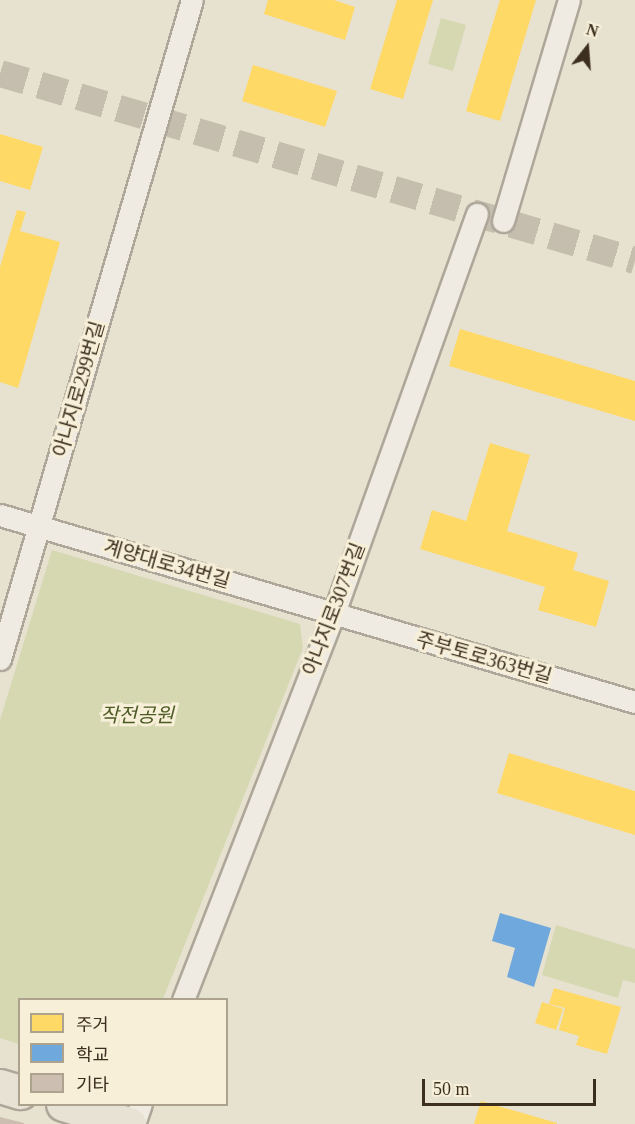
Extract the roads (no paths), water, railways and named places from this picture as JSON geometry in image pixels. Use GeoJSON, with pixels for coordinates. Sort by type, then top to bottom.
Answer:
{"type":"FeatureCollection","features":[{"type":"Feature","properties":{"kind":"main road"},"geometry":{"type":"LineString","coordinates":[[0,1086],[18,1091]]}},
{"type":"Feature","properties":{"kind":"main road"},"geometry":{"type":"LineString","coordinates":[[70,1106],[132,1124]]}},
{"type":"Feature","properties":{"kind":"street","name":"아나지로299번길"},"geometry":{"type":"LineString","coordinates":[[0,659],[192,0]]}},
{"type":"Feature","properties":{"kind":"street"},"geometry":{"type":"LineString","coordinates":[[503,221],[569,0]]}},
{"type":"Feature","properties":{"kind":"street","name":"아나지로307번길"},"geometry":{"type":"LineString","coordinates":[[183,998],[334,613],[477,214]]}},
{"type":"Feature","properties":{"kind":"street","name":"계양대로34번길"},"geometry":{"type":"LineString","coordinates":[[0,515],[334,613]]}},
{"type":"Feature","properties":{"kind":"street","name":"주부토로363번길"},"geometry":{"type":"LineString","coordinates":[[334,613],[635,702]]}},
{"type":"Feature","properties":{"kind":"street"},"geometry":{"type":"LineString","coordinates":[[132,1124],[140,1106]]}},
{"type":"Feature","properties":{"kind":"tunnel"},"geometry":{"type":"LineString","coordinates":[[0,73],[635,260]]}},
{"type":"Feature","properties":{"kind":"park label","name":"작전공원"},"geometry":{"type":"Point","coordinates":[137,715]}}]}
